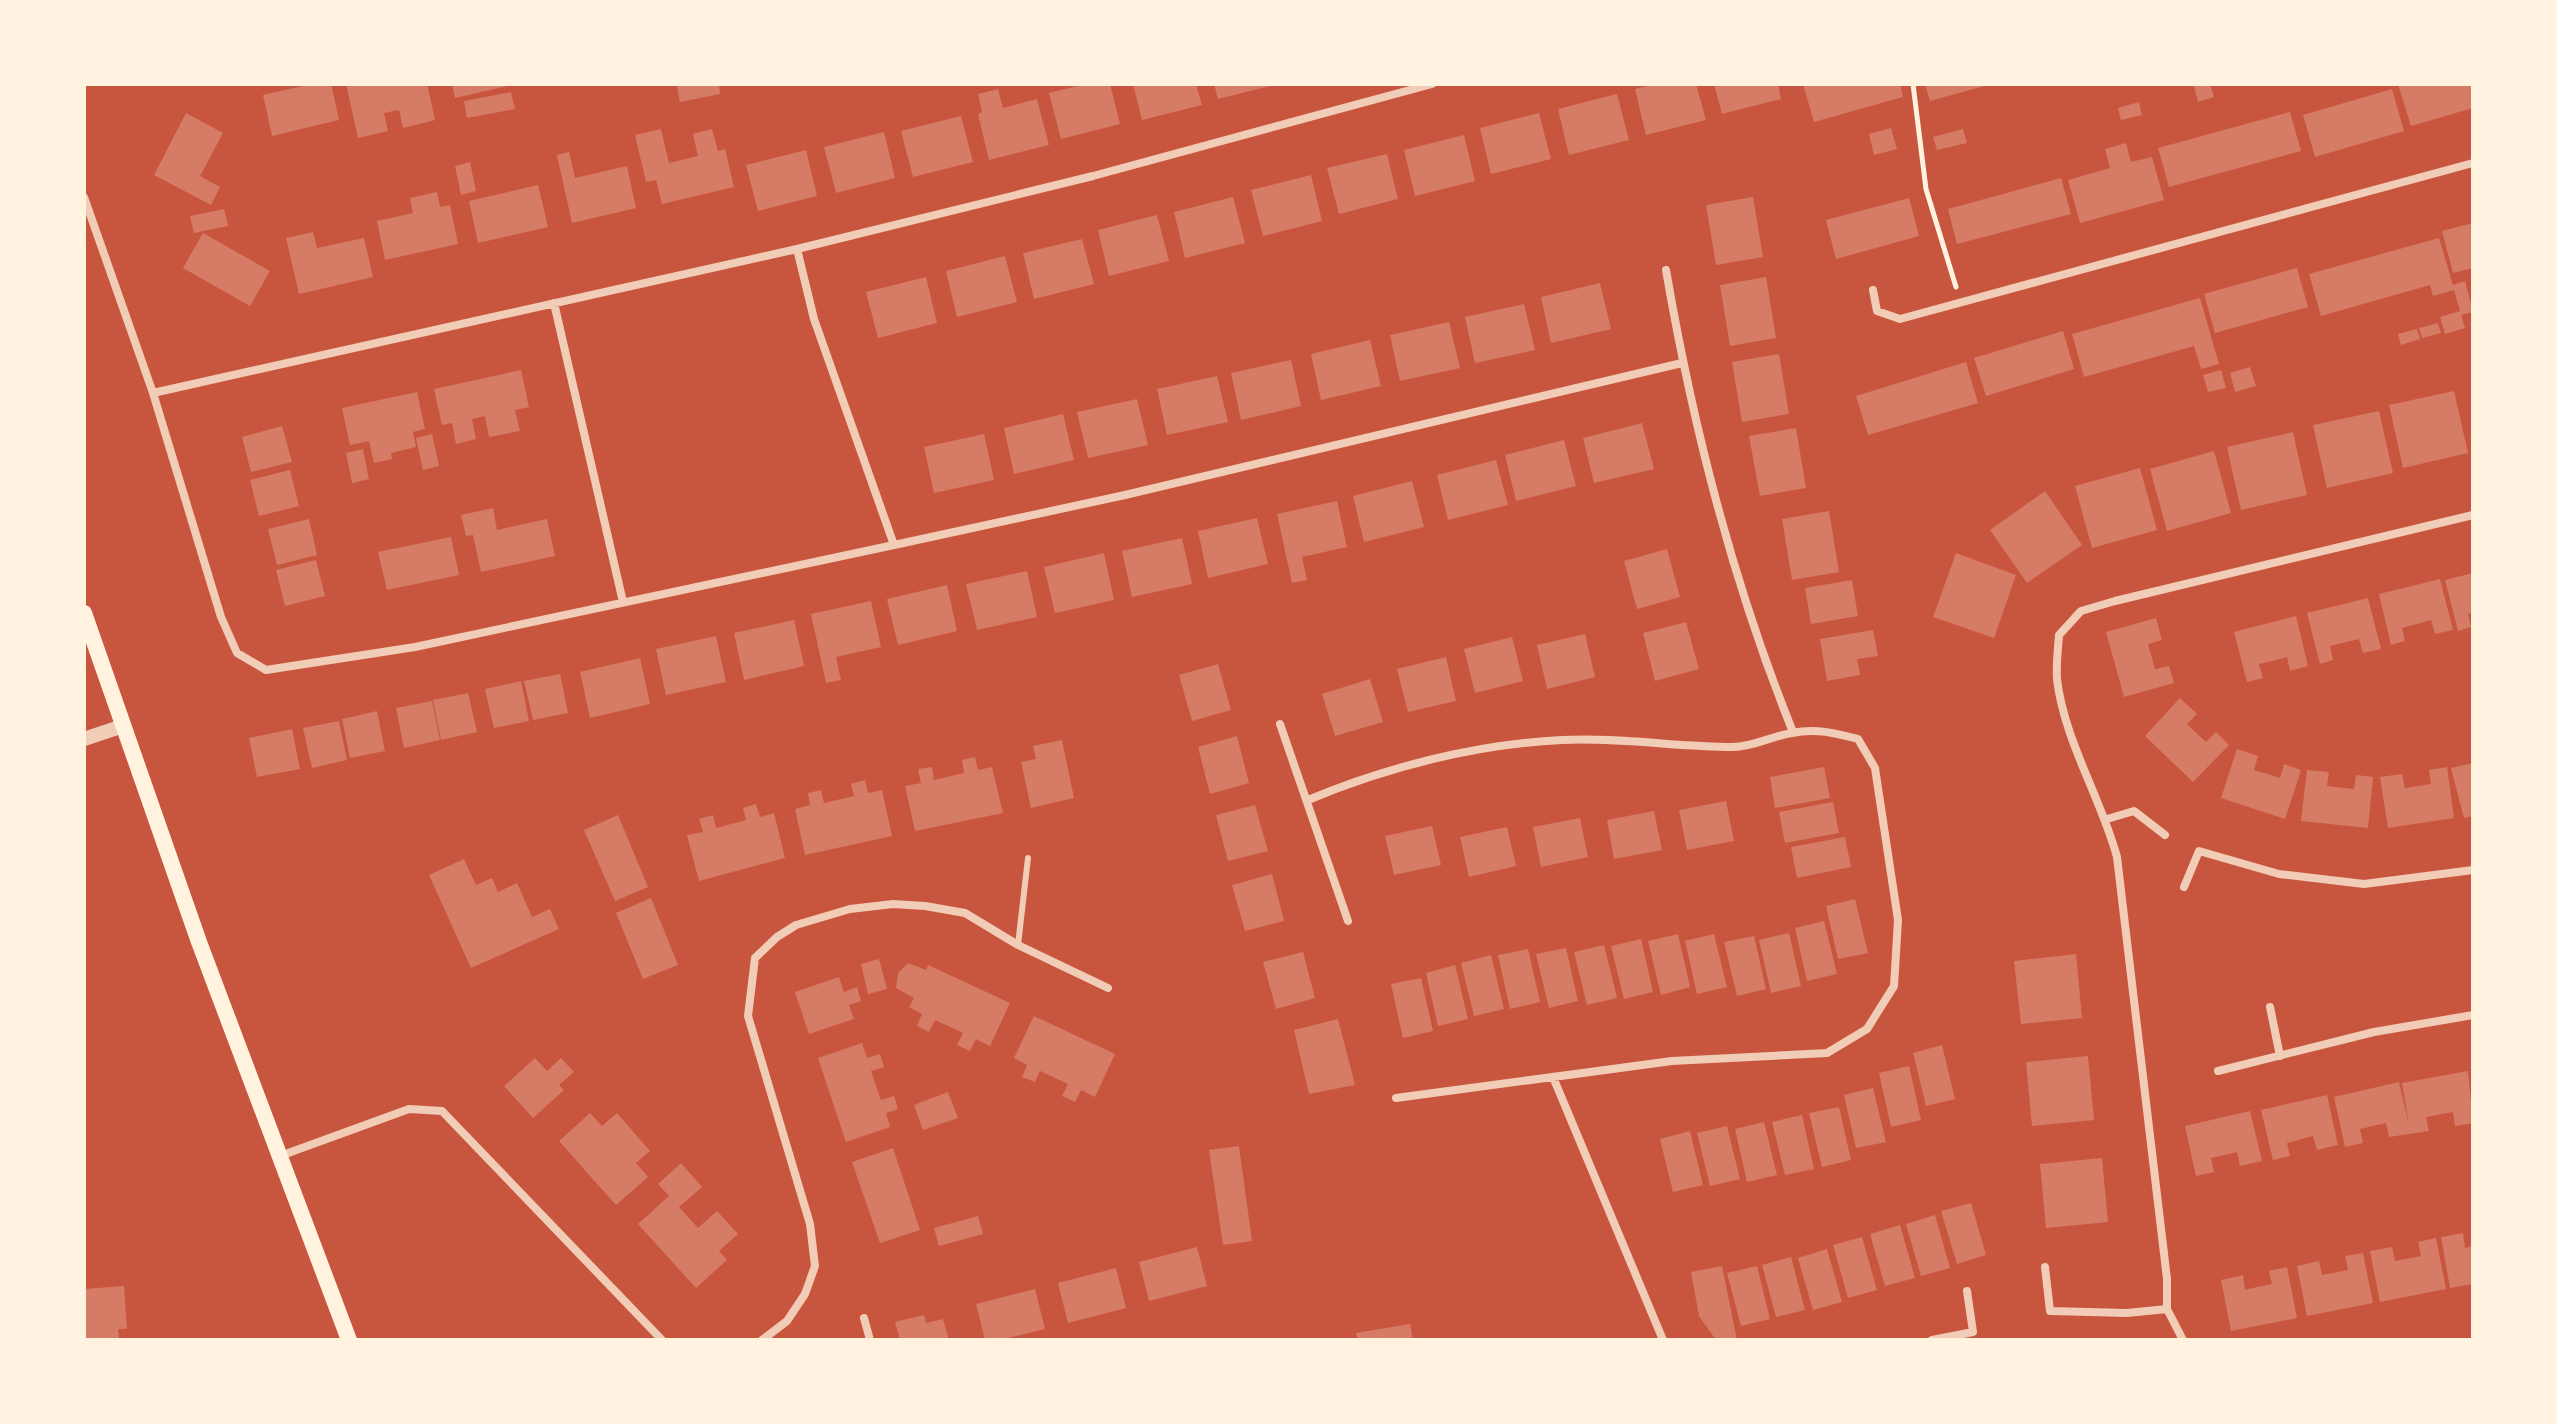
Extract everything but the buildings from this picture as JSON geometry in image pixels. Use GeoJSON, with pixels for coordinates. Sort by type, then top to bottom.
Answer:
{"type":"FeatureCollection","features":[{"type":"Feature","properties":{"kind":"main road"},"geometry":{"type":"LineString","coordinates":[[84,613],[349,1340]]}},
{"type":"Feature","properties":{"kind":"street"},"geometry":{"type":"LineString","coordinates":[[153,393],[797,249],[1093,176],[1432,84]]}},
{"type":"Feature","properties":{"kind":"street"},"geometry":{"type":"LineString","coordinates":[[1873,290],[1877,311],[1900,319],[2473,163]]}},
{"type":"Feature","properties":{"kind":"street"},"geometry":{"type":"LineString","coordinates":[[84,197],[153,393],[221,617],[237,653],[266,670],[415,647],[1125,495],[1682,363]]}},
{"type":"Feature","properties":{"kind":"street"},"geometry":{"type":"LineString","coordinates":[[797,249],[814,319],[894,545]]}},
{"type":"Feature","properties":{"kind":"street"},"geometry":{"type":"LineString","coordinates":[[1666,270],[1682,363],[1717,504],[1774,685],[1793,732]]}},
{"type":"Feature","properties":{"kind":"street"},"geometry":{"type":"LineString","coordinates":[[554,303],[623,602]]}},
{"type":"Feature","properties":{"kind":"street"},"geometry":{"type":"LineString","coordinates":[[2183,1340],[2167,1309],[2167,1279],[2117,857],[2107,819],[2073,737],[2057,679],[2059,635],[2081,611],[2473,515]]}},
{"type":"Feature","properties":{"kind":"street"},"geometry":{"type":"LineString","coordinates":[[1280,724],[1348,921]]}},
{"type":"Feature","properties":{"kind":"street"},"geometry":{"type":"LineString","coordinates":[[84,739],[123,726]]}},
{"type":"Feature","properties":{"kind":"street"},"geometry":{"type":"LineString","coordinates":[[1308,800],[1357,780],[1508,744],[1565,739],[1738,747],[1793,732],[1823,730],[1858,739],[1875,768],[1898,920],[1894,986],[1867,1029],[1827,1053],[1672,1061],[1396,1098]]}},
{"type":"Feature","properties":{"kind":"street"},"geometry":{"type":"LineString","coordinates":[[2107,819],[2134,811],[2165,835]]}},
{"type":"Feature","properties":{"kind":"street"},"geometry":{"type":"LineString","coordinates":[[2184,887],[2199,851],[2279,874],[2364,884],[2473,870]]}},
{"type":"Feature","properties":{"kind":"street"},"geometry":{"type":"LineString","coordinates":[[762,1340],[787,1321],[805,1294],[815,1266],[810,1224],[748,1016],[755,958],[777,937],[796,925],[850,909],[893,904],[965,913],[1018,945],[1108,988]]}},
{"type":"Feature","properties":{"kind":"street"},"geometry":{"type":"LineString","coordinates":[[2270,1007],[2280,1056]]}},
{"type":"Feature","properties":{"kind":"street"},"geometry":{"type":"LineString","coordinates":[[2218,1071],[2374,1032],[2473,1015]]}},
{"type":"Feature","properties":{"kind":"street"},"geometry":{"type":"LineString","coordinates":[[1553,1077],[1663,1340]]}},
{"type":"Feature","properties":{"kind":"street"},"geometry":{"type":"LineString","coordinates":[[280,1156],[409,1109],[442,1111],[662,1340]]}},
{"type":"Feature","properties":{"kind":"street"},"geometry":{"type":"LineString","coordinates":[[2045,1267],[2050,1311],[2127,1313],[2167,1309]]}},
{"type":"Feature","properties":{"kind":"street"},"geometry":{"type":"LineString","coordinates":[[1932,1340],[1973,1332],[1967,1291]]}},
{"type":"Feature","properties":{"kind":"street"},"geometry":{"type":"LineString","coordinates":[[864,1318],[870,1340]]}},
{"type":"Feature","properties":{"kind":"lane"},"geometry":{"type":"LineString","coordinates":[[1018,945],[1028,858]]}},
{"type":"Feature","properties":{"kind":"path"},"geometry":{"type":"LineString","coordinates":[[1913,84],[1926,189],[1961,303]]}}]}
